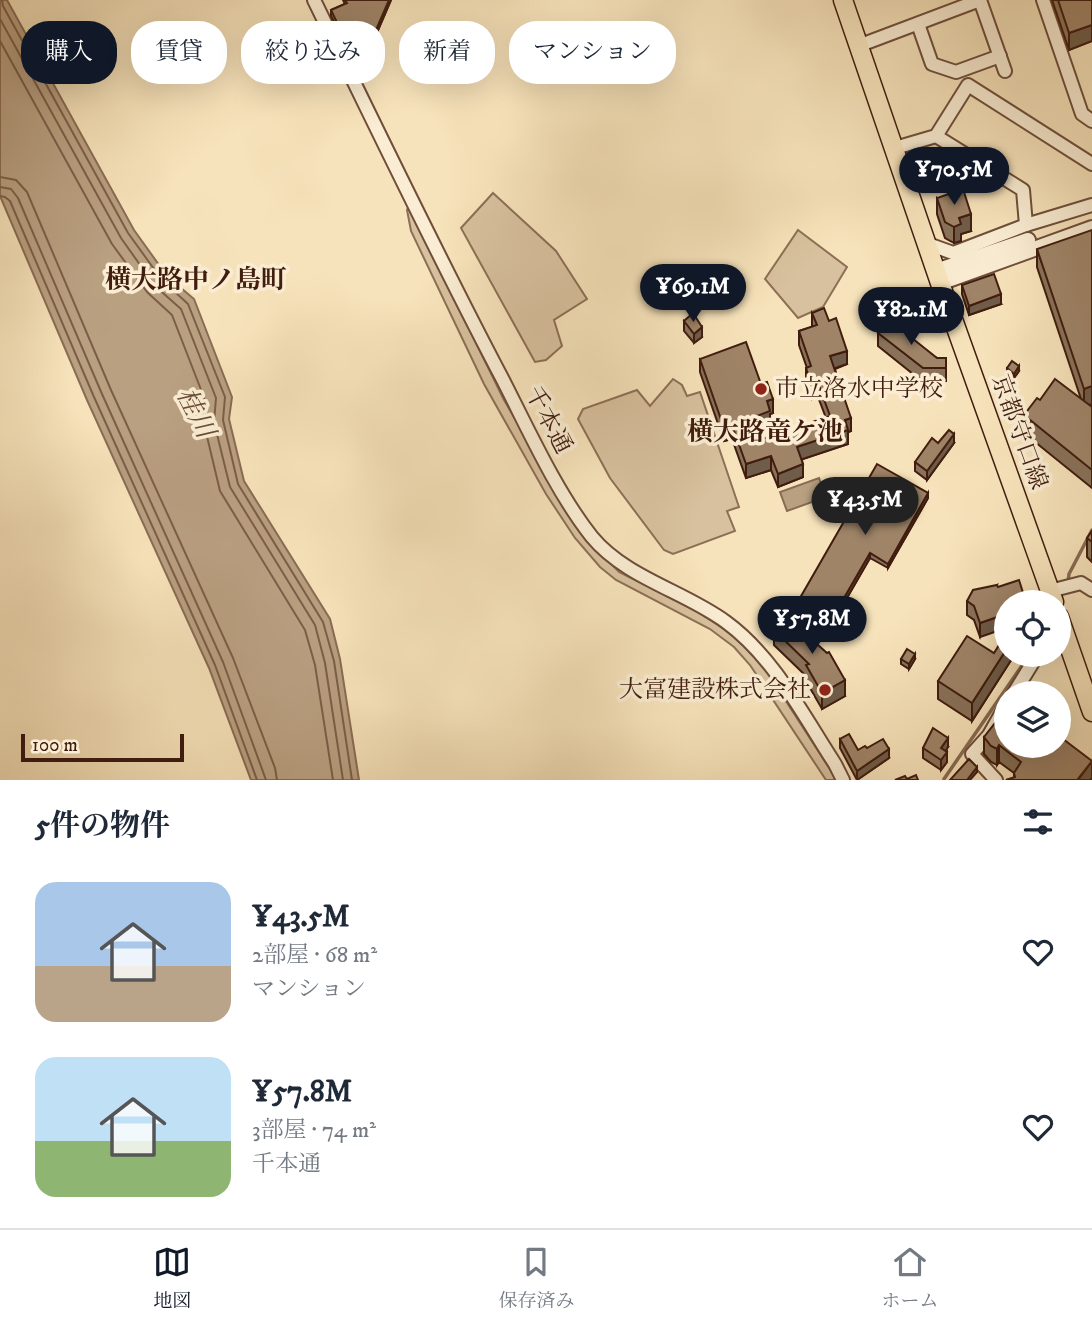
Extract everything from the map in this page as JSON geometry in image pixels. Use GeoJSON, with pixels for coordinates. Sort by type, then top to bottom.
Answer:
{"type":"FeatureCollection","features":[{"type":"Feature","properties":{"kind":"main road","name":"京都守口線"},"geometry":{"type":"LineString","coordinates":[[844,0],[938,277],[1054,590]]}},
{"type":"Feature","properties":{"kind":"main road"},"geometry":{"type":"LineString","coordinates":[[1071,660],[1092,712]]}},
{"type":"Feature","properties":{"kind":"street","name":"千本通"},"geometry":{"type":"LineString","coordinates":[[314,0],[459,298],[551,471],[593,538],[616,559],[704,607],[750,641],[769,665],[843,780]]}},
{"type":"Feature","properties":{"kind":"street"},"geometry":{"type":"LineString","coordinates":[[858,46],[980,0],[1005,71]]}},
{"type":"Feature","properties":{"kind":"street"},"geometry":{"type":"LineString","coordinates":[[1042,0],[1082,114],[1092,121]]}},
{"type":"Feature","properties":{"kind":"street"},"geometry":{"type":"LineString","coordinates":[[918,24],[932,64],[956,72],[1000,56]]}},
{"type":"Feature","properties":{"kind":"street"},"geometry":{"type":"LineString","coordinates":[[895,148],[936,136],[968,85],[1092,164]]}},
{"type":"Feature","properties":{"kind":"street"},"geometry":{"type":"LineString","coordinates":[[936,136],[1023,190],[1027,225]]}},
{"type":"Feature","properties":{"kind":"street"},"geometry":{"type":"LineString","coordinates":[[928,244],[953,253],[1027,225],[1092,205]]}},
{"type":"Feature","properties":{"kind":"street"},"geometry":{"type":"LineString","coordinates":[[938,277],[1042,235],[1068,236],[1092,228]]}},
{"type":"Feature","properties":{"kind":"street"},"geometry":{"type":"LineString","coordinates":[[1063,590],[1081,583],[1092,590]]}},
{"type":"Feature","properties":{"kind":"street"},"geometry":{"type":"LineString","coordinates":[[994,726],[972,754],[996,780]]}},
{"type":"Feature","properties":{"kind":"shaded area"},"geometry":{"type":"Polygon","coordinates":[[[493,193],[556,251],[587,299],[554,320],[562,346],[546,360],[535,362],[461,228],[493,193]]]}},
{"type":"Feature","properties":{"kind":"shaded area"},"geometry":{"type":"Polygon","coordinates":[[[409,206],[504,400],[581,532],[619,572],[696,611],[727,631],[758,658],[837,780],[826,780],[750,665],[734,647],[710,629],[616,580],[600,567],[575,538],[546,494],[484,384],[411,231],[407,210],[409,206]]]}},
{"type":"Feature","properties":{"kind":"shaded area"},"geometry":{"type":"Polygon","coordinates":[[[798,230],[847,267],[823,307],[798,318],[765,279],[798,230]]]}},
{"type":"Feature","properties":{"kind":"shaded area"},"geometry":{"type":"Polygon","coordinates":[[[673,379],[682,385],[687,396],[700,392],[739,507],[727,511],[735,531],[673,554],[664,550],[610,478],[578,419],[583,409],[637,390],[650,406],[673,379]]]}},
{"type":"Feature","properties":{"kind":"water","name":"桂川"},"geometry":{"type":"Polygon","coordinates":[[[0,0],[7,0],[21,25],[21,84],[53,84],[134,230],[167,276],[194,299],[232,397],[229,419],[244,481],[330,619],[340,659],[359,780],[251,780],[209,668],[87,400],[0,196],[0,0]]]}},
{"type":"Feature","properties":{"kind":"water"},"geometry":{"type":"Polygon","coordinates":[[[819,478],[826,497],[787,511],[780,492],[819,478]]]}},
{"type":"Feature","properties":{"kind":"building"},"geometry":{"type":"Polygon","coordinates":[[[345,0],[389,0],[380,21],[336,21],[331,10],[347,3],[345,0]]]}},
{"type":"Feature","properties":{"kind":"building"},"geometry":{"type":"Polygon","coordinates":[[[1058,0],[1092,0],[1092,25],[1069,33],[1058,0]]]}},
{"type":"Feature","properties":{"kind":"building"},"geometry":{"type":"Polygon","coordinates":[[[963,189],[971,214],[959,218],[961,224],[954,227],[945,222],[937,198],[963,189]]]}},
{"type":"Feature","properties":{"kind":"building"},"geometry":{"type":"Polygon","coordinates":[[[1092,230],[1092,386],[1084,389],[1037,249],[1092,230]]]}},
{"type":"Feature","properties":{"kind":"building"},"geometry":{"type":"Polygon","coordinates":[[[994,274],[1001,294],[969,306],[962,285],[994,274]]]}},
{"type":"Feature","properties":{"kind":"building"},"geometry":{"type":"Polygon","coordinates":[[[916,290],[923,310],[910,315],[903,294],[916,290]]]}},
{"type":"Feature","properties":{"kind":"building"},"geometry":{"type":"Polygon","coordinates":[[[824,308],[829,321],[836,318],[847,351],[830,356],[851,418],[845,420],[848,430],[797,447],[803,464],[778,474],[771,456],[746,464],[732,425],[724,428],[700,359],[746,342],[761,384],[767,382],[773,399],[767,401],[770,411],[749,419],[757,441],[830,416],[818,383],[812,386],[806,368],[811,366],[799,331],[817,325],[812,313],[824,308]]]}},
{"type":"Feature","properties":{"kind":"building"},"geometry":{"type":"Polygon","coordinates":[[[693,313],[702,327],[694,334],[684,321],[693,313]]]}},
{"type":"Feature","properties":{"kind":"building"},"geometry":{"type":"Polygon","coordinates":[[[888,319],[937,358],[946,358],[946,368],[923,368],[878,333],[888,319]]]}},
{"type":"Feature","properties":{"kind":"building"},"geometry":{"type":"Polygon","coordinates":[[[1012,361],[1019,366],[1014,374],[1007,368],[1012,361]]]}},
{"type":"Feature","properties":{"kind":"building"},"geometry":{"type":"Polygon","coordinates":[[[1055,379],[1092,407],[1092,470],[1024,415],[1037,398],[1040,400],[1055,379]]]}},
{"type":"Feature","properties":{"kind":"building"},"geometry":{"type":"Polygon","coordinates":[[[949,430],[954,434],[927,471],[915,462],[932,438],[938,443],[949,430]]]}},
{"type":"Feature","properties":{"kind":"building"},"geometry":{"type":"Polygon","coordinates":[[[877,464],[928,493],[888,564],[870,553],[833,617],[800,598],[877,464]]]}},
{"type":"Feature","properties":{"kind":"building"},"geometry":{"type":"Polygon","coordinates":[[[1019,580],[1022,590],[994,590],[994,618],[980,623],[974,606],[967,601],[973,590],[997,585],[998,587],[1019,580]]]}},
{"type":"Feature","properties":{"kind":"building"},"geometry":{"type":"Polygon","coordinates":[[[784,618],[829,652],[845,680],[822,693],[806,665],[809,664],[774,630],[784,618]]]}},
{"type":"Feature","properties":{"kind":"building"},"geometry":{"type":"Polygon","coordinates":[[[967,636],[994,653],[995,667],[972,703],[938,681],[967,636]]]}},
{"type":"Feature","properties":{"kind":"building"},"geometry":{"type":"Polygon","coordinates":[[[907,649],[915,654],[909,664],[901,659],[907,649]]]}},
{"type":"Feature","properties":{"kind":"building"},"geometry":{"type":"Polygon","coordinates":[[[994,724],[994,748],[984,737],[994,724]]]}},
{"type":"Feature","properties":{"kind":"building"},"geometry":{"type":"Polygon","coordinates":[[[933,728],[948,738],[941,748],[947,752],[941,760],[923,748],[933,728]]]}},
{"type":"Feature","properties":{"kind":"building"},"geometry":{"type":"Polygon","coordinates":[[[849,734],[858,750],[883,739],[889,749],[857,771],[840,739],[849,734]]]}},
{"type":"Feature","properties":{"kind":"building"},"geometry":{"type":"Polygon","coordinates":[[[1071,745],[1092,761],[1078,779],[1080,780],[1006,780],[1015,777],[1014,773],[1021,762],[1016,758],[1071,758],[1071,745]]]}},
{"type":"Feature","properties":{"kind":"building"},"geometry":{"type":"Polygon","coordinates":[[[969,759],[977,767],[967,780],[950,780],[969,759]]]}},
{"type":"Feature","properties":{"kind":"building"},"geometry":{"type":"Polygon","coordinates":[[[916,775],[918,780],[895,780],[905,776],[907,779],[916,775]]]}},
{"type":"Feature","properties":{"kind":"waterway"},"geometry":{"type":"LineString","coordinates":[[1068,583],[1069,574],[1092,530]]}},
{"type":"Feature","properties":{"kind":"waterway"},"geometry":{"type":"LineString","coordinates":[[944,779],[1021,667]]}},
{"type":"Feature","properties":{"kind":"place","name":"市立洛水中学校"},"geometry":{"type":"Point","coordinates":[761,389]}},
{"type":"Feature","properties":{"kind":"place","name":"大富建設株式会社"},"geometry":{"type":"Point","coordinates":[825,690]}},
{"type":"Feature","properties":{"kind":"district","name":"横大路中ノ島町"},"geometry":{"type":"Point","coordinates":[196,280]}},
{"type":"Feature","properties":{"kind":"district","name":"横大路竜ケ池"},"geometry":{"type":"Point","coordinates":[765,432]}}]}
